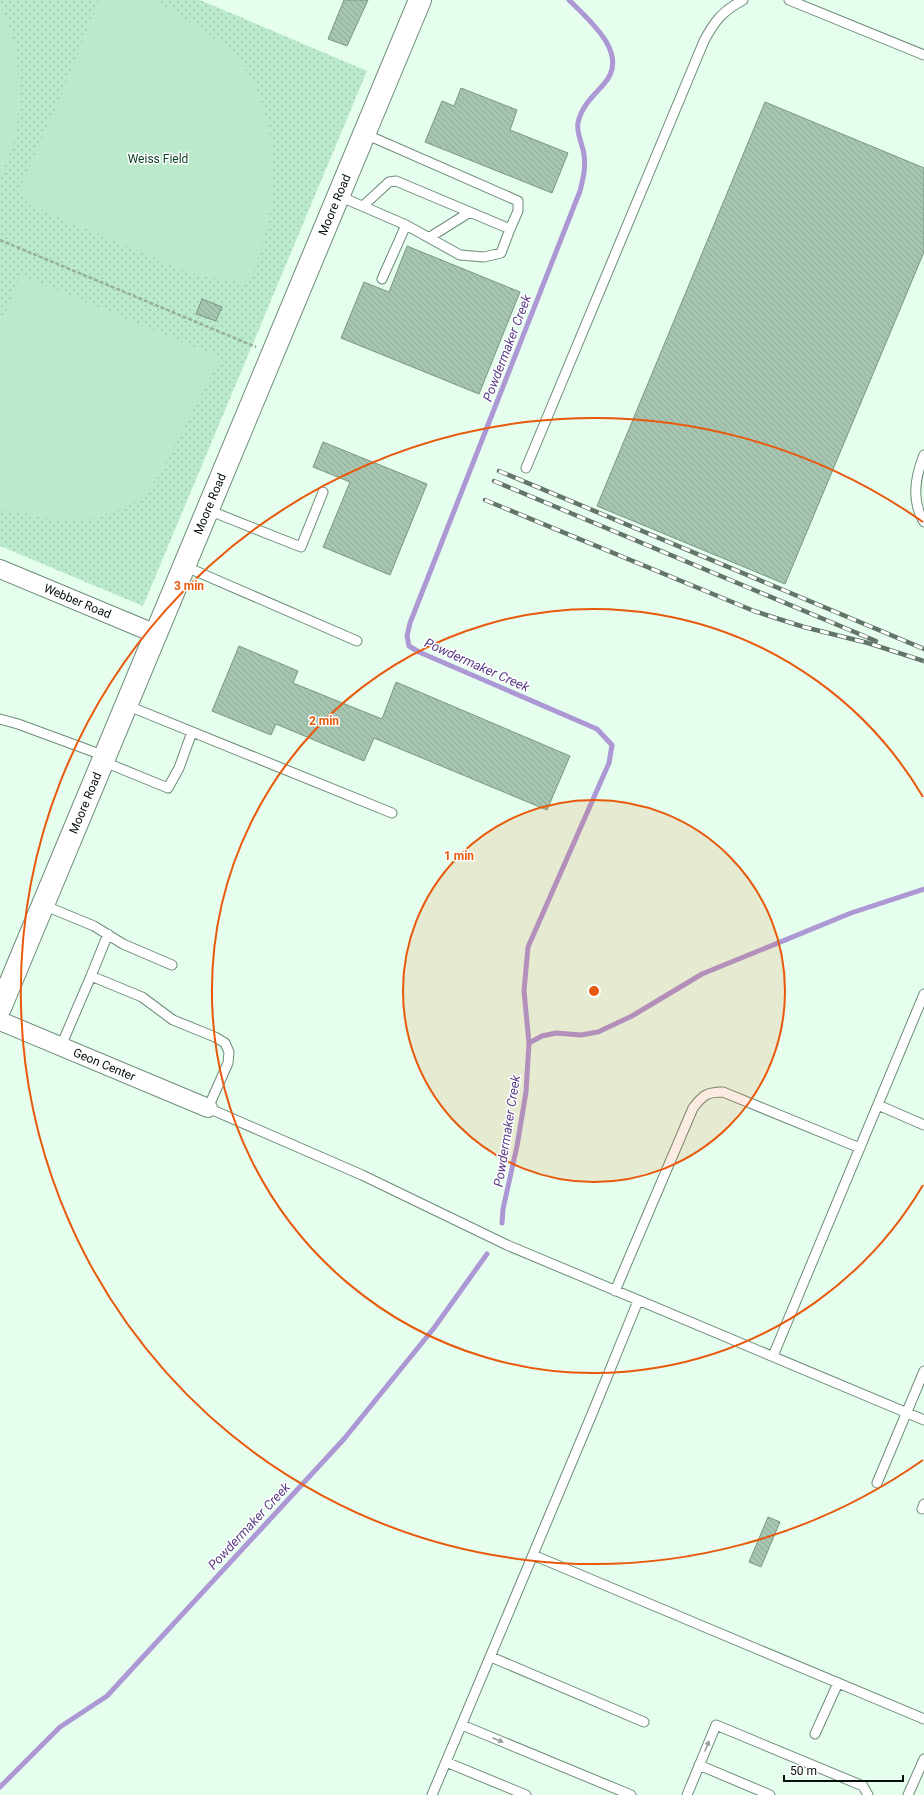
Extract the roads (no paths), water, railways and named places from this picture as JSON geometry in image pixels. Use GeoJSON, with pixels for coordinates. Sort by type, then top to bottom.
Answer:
{"type":"FeatureCollection","features":[{"type":"Feature","properties":{"kind":"street","name":"Moore Road"},"geometry":{"type":"LineString","coordinates":[[0,1008],[420,0]]}},
{"type":"Feature","properties":{"kind":"street","name":"Webber Road"},"geometry":{"type":"LineString","coordinates":[[0,569],[156,634]]}},
{"type":"Feature","properties":{"kind":"street","name":"Geon Center"},"geometry":{"type":"LineString","coordinates":[[0,1021],[208,1108]]}},
{"type":"Feature","properties":{"kind":"lane"},"geometry":{"type":"LineString","coordinates":[[526,468],[704,41],[719,17],[727,10],[744,0]]}},
{"type":"Feature","properties":{"kind":"lane"},"geometry":{"type":"LineString","coordinates":[[789,0],[924,56]]}},
{"type":"Feature","properties":{"kind":"lane"},"geometry":{"type":"LineString","coordinates":[[339,196],[406,225],[460,255],[484,257],[501,253],[518,211],[518,201],[365,134]]}},
{"type":"Feature","properties":{"kind":"lane"},"geometry":{"type":"LineString","coordinates":[[363,206],[389,182],[396,181],[510,229]]}},
{"type":"Feature","properties":{"kind":"lane"},"geometry":{"type":"LineString","coordinates":[[430,237],[470,212]]}},
{"type":"Feature","properties":{"kind":"lane"},"geometry":{"type":"LineString","coordinates":[[382,279],[406,225]]}},
{"type":"Feature","properties":{"kind":"lane"},"geometry":{"type":"LineString","coordinates":[[924,455],[917,475],[916,486],[917,506],[924,522]]}},
{"type":"Feature","properties":{"kind":"lane"},"geometry":{"type":"LineString","coordinates":[[208,510],[301,547],[323,492]]}},
{"type":"Feature","properties":{"kind":"lane"},"geometry":{"type":"LineString","coordinates":[[184,566],[357,641]]}},
{"type":"Feature","properties":{"kind":"lane"},"geometry":{"type":"LineString","coordinates":[[126,705],[392,813]]}},
{"type":"Feature","properties":{"kind":"lane"},"geometry":{"type":"LineString","coordinates":[[0,719],[18,724],[104,759],[168,788],[179,768],[192,732]]}},
{"type":"Feature","properties":{"kind":"lane"},"geometry":{"type":"LineString","coordinates":[[43,905],[94,926],[123,944],[172,965]]}},
{"type":"Feature","properties":{"kind":"lane"},"geometry":{"type":"LineString","coordinates":[[60,1046],[108,934]]}},
{"type":"Feature","properties":{"kind":"lane"},"geometry":{"type":"LineString","coordinates":[[91,976],[142,997],[173,1020],[215,1037],[225,1043],[229,1052],[228,1063],[208,1108],[362,1174],[482,1234],[638,1301],[924,1420]]}},
{"type":"Feature","properties":{"kind":"lane"},"geometry":{"type":"LineString","coordinates":[[773,1356],[924,994]]}},
{"type":"Feature","properties":{"kind":"lane"},"geometry":{"type":"LineString","coordinates":[[615,1291],[693,1108],[701,1097],[711,1092],[724,1092],[860,1148]]}},
{"type":"Feature","properties":{"kind":"lane"},"geometry":{"type":"LineString","coordinates":[[878,1105],[924,1125]]}},
{"type":"Feature","properties":{"kind":"lane"},"geometry":{"type":"LineString","coordinates":[[432,1795],[491,1657],[638,1301]]}},
{"type":"Feature","properties":{"kind":"lane"},"geometry":{"type":"LineString","coordinates":[[877,1484],[924,1371]]}},
{"type":"Feature","properties":{"kind":"lane"},"geometry":{"type":"LineString","coordinates":[[533,1555],[924,1719]]}},
{"type":"Feature","properties":{"kind":"lane"},"geometry":{"type":"LineString","coordinates":[[491,1657],[644,1722]]}},
{"type":"Feature","properties":{"kind":"lane"},"geometry":{"type":"LineString","coordinates":[[815,1734],[838,1683]]}},
{"type":"Feature","properties":{"kind":"lane"},"geometry":{"type":"LineString","coordinates":[[462,1725],[631,1795]]}},
{"type":"Feature","properties":{"kind":"lane"},"geometry":{"type":"LineString","coordinates":[[687,1795],[716,1725],[864,1786],[868,1795]]}},
{"type":"Feature","properties":{"kind":"lane"},"geometry":{"type":"LineString","coordinates":[[908,1795],[924,1758]]}},
{"type":"Feature","properties":{"kind":"lane"},"geometry":{"type":"LineString","coordinates":[[446,1762],[526,1795]]}},
{"type":"Feature","properties":{"kind":"lane"},"geometry":{"type":"LineString","coordinates":[[699,1765],[770,1795]]}},
{"type":"Feature","properties":{"kind":"waterway","name":"Powdermaker Creek"},"geometry":{"type":"LineString","coordinates":[[502,1223],[503,1209],[517,1146],[526,1092],[529,1043],[524,991],[528,947],[609,763],[612,745],[597,729],[419,652],[409,646],[407,636],[410,623],[580,191],[585,164],[578,131],[580,117],[588,102],[611,74],[613,62],[610,50],[604,39],[596,28],[569,0]]}},
{"type":"Feature","properties":{"kind":"waterway"},"geometry":{"type":"LineString","coordinates":[[529,1043],[542,1036],[556,1033],[581,1035],[598,1032],[632,1016],[702,974],[851,913],[924,889]]}},
{"type":"Feature","properties":{"kind":"waterway","name":"Powdermaker Creek"},"geometry":{"type":"LineString","coordinates":[[0,1787],[60,1727],[107,1696],[344,1439],[434,1328],[487,1254]]}},
{"type":"Feature","properties":{"kind":"railway"},"geometry":{"type":"LineString","coordinates":[[499,471],[924,649]]}},
{"type":"Feature","properties":{"kind":"railway"},"geometry":{"type":"LineString","coordinates":[[494,481],[876,641]]}},
{"type":"Feature","properties":{"kind":"railway"},"geometry":{"type":"LineString","coordinates":[[485,500],[754,611],[804,627],[868,643],[924,661]]}},
{"type":"Feature","properties":{"kind":"park label","name":"Weiss Field"},"geometry":{"type":"Point","coordinates":[158,159]}}]}
